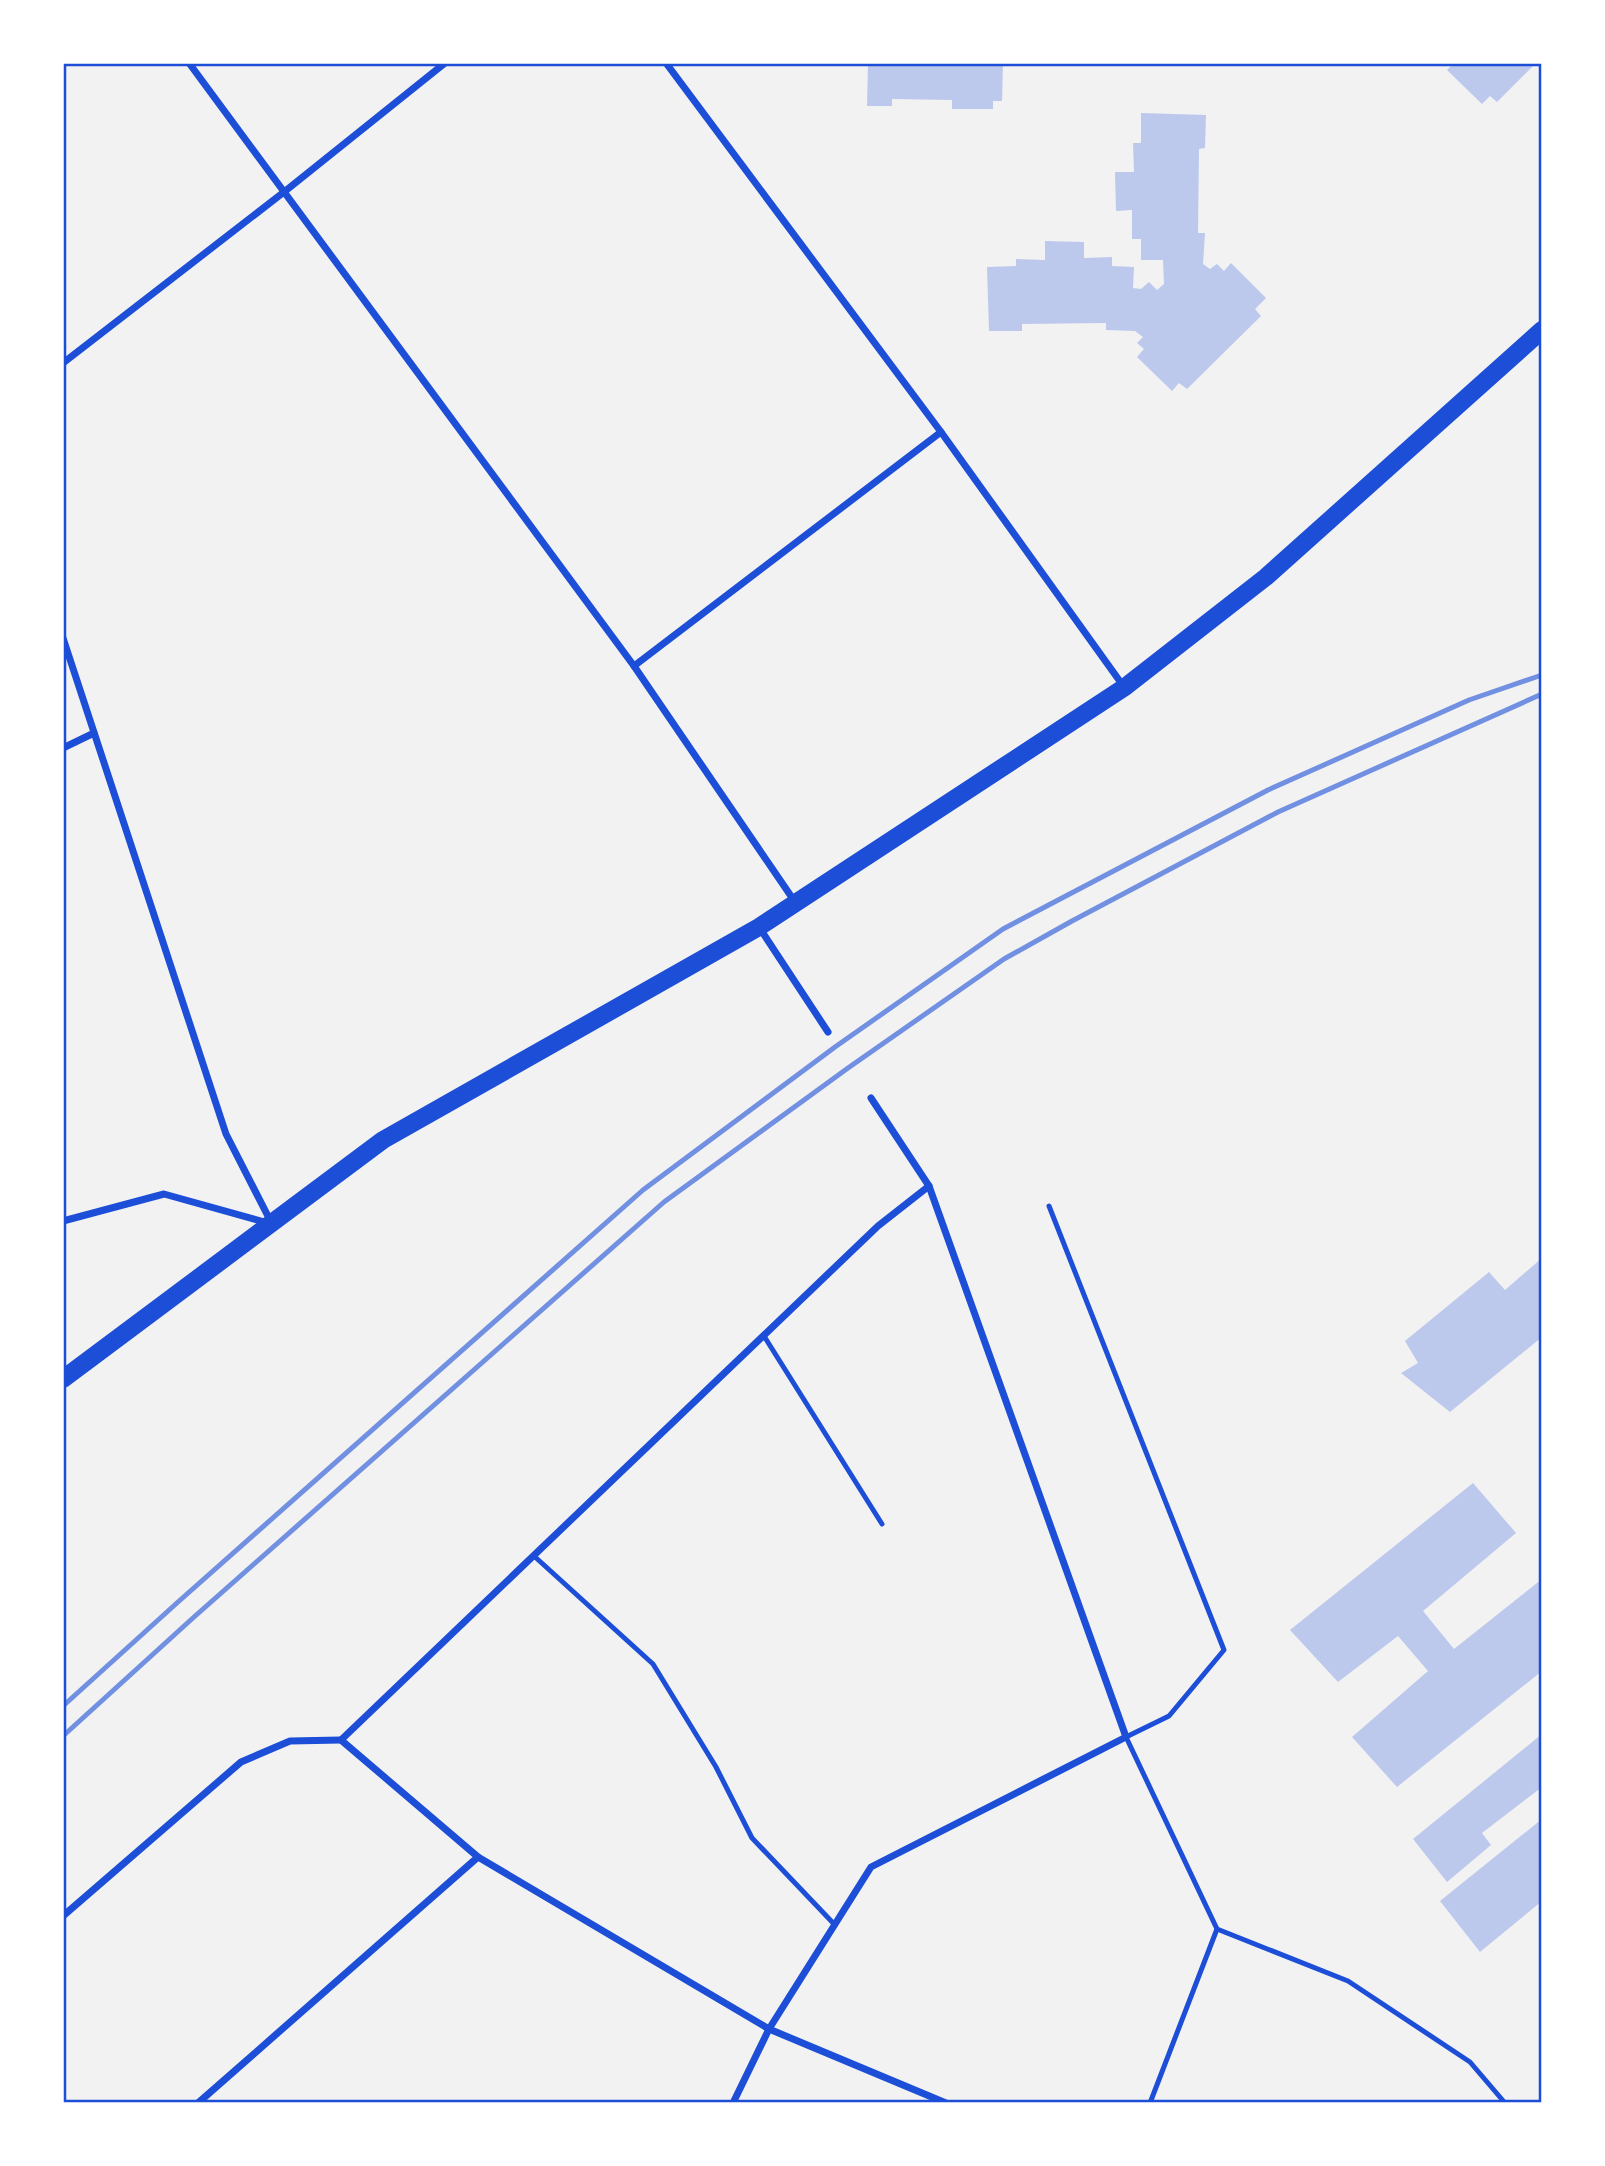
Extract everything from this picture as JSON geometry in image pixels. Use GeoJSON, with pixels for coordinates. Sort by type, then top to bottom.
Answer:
{"type":"FeatureCollection","features":[{"type":"Feature","properties":{"kind":"main road"},"geometry":{"type":"LineString","coordinates":[[63,1379],[383,1140],[759,927],[1125,687],[1266,577],[1542,330]]}},
{"type":"Feature","properties":{"kind":"street"},"geometry":{"type":"LineString","coordinates":[[189,63],[634,666],[796,904]]}},
{"type":"Feature","properties":{"kind":"street"},"geometry":{"type":"LineString","coordinates":[[63,363],[284,192],[433,67],[445,63]]}},
{"type":"Feature","properties":{"kind":"street"},"geometry":{"type":"LineString","coordinates":[[666,63],[941,432],[1125,687]]}},
{"type":"Feature","properties":{"kind":"street"},"geometry":{"type":"LineString","coordinates":[[634,666],[941,432]]}},
{"type":"Feature","properties":{"kind":"street"},"geometry":{"type":"LineString","coordinates":[[63,638],[226,1134],[272,1224]]}},
{"type":"Feature","properties":{"kind":"street"},"geometry":{"type":"LineString","coordinates":[[63,748],[94,733]]}},
{"type":"Feature","properties":{"kind":"street"},"geometry":{"type":"LineString","coordinates":[[759,927],[828,1032]]}},
{"type":"Feature","properties":{"kind":"street"},"geometry":{"type":"LineString","coordinates":[[733,2103],[769,2029],[872,1867],[1126,1737],[929,1186],[871,1098]]}},
{"type":"Feature","properties":{"kind":"street"},"geometry":{"type":"LineString","coordinates":[[341,1740],[878,1226],[929,1186]]}},
{"type":"Feature","properties":{"kind":"street"},"geometry":{"type":"LineString","coordinates":[[63,1221],[164,1194],[272,1224]]}},
{"type":"Feature","properties":{"kind":"street"},"geometry":{"type":"LineString","coordinates":[[63,1916],[241,1762],[290,1741],[341,1740],[478,1857],[769,2029],[946,2103]]}},
{"type":"Feature","properties":{"kind":"street"},"geometry":{"type":"LineString","coordinates":[[198,2103],[478,1857]]}},
{"type":"Feature","properties":{"kind":"lane"},"geometry":{"type":"LineString","coordinates":[[1049,1206],[1224,1650],[1169,1716],[1126,1737],[1217,1929],[1348,1981],[1470,2062],[1505,2103]]}},
{"type":"Feature","properties":{"kind":"lane"},"geometry":{"type":"LineString","coordinates":[[764,1336],[881,1524]]}},
{"type":"Feature","properties":{"kind":"lane"},"geometry":{"type":"LineString","coordinates":[[534,1556],[653,1664],[716,1766],[752,1838],[835,1925]]}},
{"type":"Feature","properties":{"kind":"lane"},"geometry":{"type":"LineString","coordinates":[[1150,2103],[1217,1929]]}},
{"type":"Feature","properties":{"kind":"building"},"geometry":{"type":"Polygon","coordinates":[[[868,63],[1003,63],[1002,101],[993,101],[993,109],[952,109],[952,100],[892,99],[892,106],[867,106],[868,63]]]}},
{"type":"Feature","properties":{"kind":"building"},"geometry":{"type":"Polygon","coordinates":[[[1454,63],[1536,63],[1497,102],[1490,96],[1482,104],[1447,70],[1454,63]]]}},
{"type":"Feature","properties":{"kind":"building"},"geometry":{"type":"Polygon","coordinates":[[[1141,113],[1206,115],[1205,148],[1199,149],[1198,233],[1205,233],[1203,264],[1210,269],[1217,264],[1224,271],[1231,263],[1266,298],[1255,309],[1261,316],[1187,389],[1179,383],[1172,391],[1137,357],[1144,349],[1137,343],[1143,337],[1135,331],[1106,330],[1106,323],[1022,324],[1022,331],[989,331],[987,267],[1016,266],[1016,259],[1045,260],[1045,241],[1084,242],[1084,258],[1112,257],[1112,266],[1134,267],[1133,288],[1141,289],[1149,282],[1157,290],[1164,284],[1163,260],[1141,260],[1141,239],[1132,239],[1132,210],[1116,211],[1115,172],[1134,172],[1133,143],[1141,143],[1141,113]]]}},
{"type":"Feature","properties":{"kind":"building"},"geometry":{"type":"Polygon","coordinates":[[[1542,1258],[1542,1337],[1450,1412],[1401,1373],[1418,1363],[1405,1341],[1489,1272],[1505,1290],[1542,1258]]]}},
{"type":"Feature","properties":{"kind":"building"},"geometry":{"type":"Polygon","coordinates":[[[1473,1483],[1516,1533],[1423,1611],[1454,1649],[1542,1579],[1542,1671],[1397,1787],[1352,1737],[1428,1671],[1398,1636],[1338,1682],[1290,1630],[1473,1483]]]}},
{"type":"Feature","properties":{"kind":"building"},"geometry":{"type":"Polygon","coordinates":[[[1542,1734],[1542,1787],[1482,1833],[1491,1845],[1447,1882],[1413,1839],[1542,1734]]]}},
{"type":"Feature","properties":{"kind":"building"},"geometry":{"type":"Polygon","coordinates":[[[1542,1819],[1542,1901],[1480,1952],[1440,1901],[1542,1819]]]}},
{"type":"Feature","properties":{"kind":"railway"},"geometry":{"type":"LineString","coordinates":[[63,1706],[643,1190],[835,1047],[1003,929],[1268,790],[1469,700],[1542,675]]}},
{"type":"Feature","properties":{"kind":"railway"},"geometry":{"type":"LineString","coordinates":[[63,1736],[664,1202],[848,1068],[1004,959],[1072,921],[1278,812],[1542,694]]}}]}
